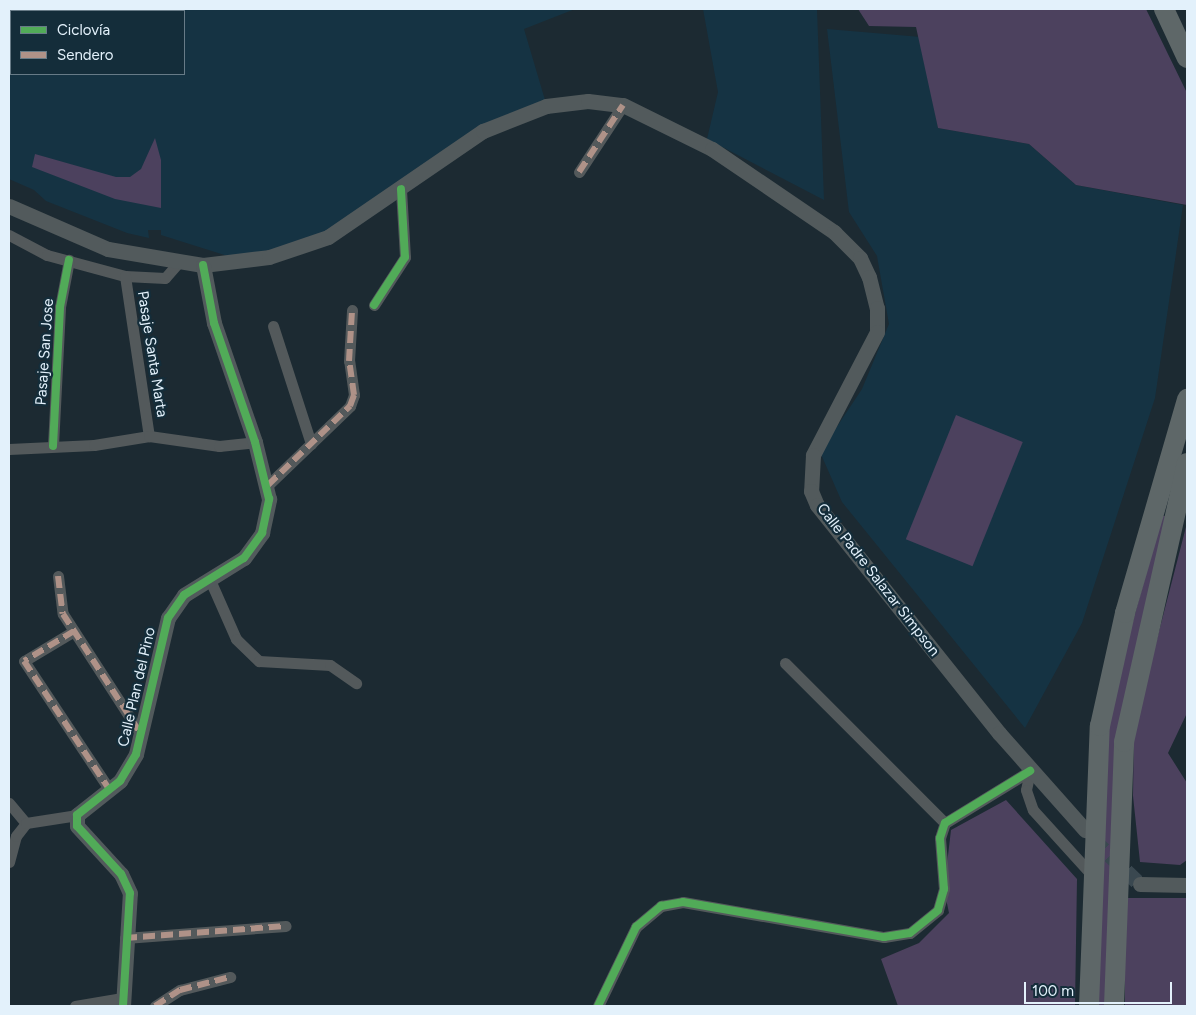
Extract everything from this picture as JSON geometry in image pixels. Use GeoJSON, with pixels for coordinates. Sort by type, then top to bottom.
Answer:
{"type":"FeatureCollection","features":[{"type":"Feature","properties":{"kind":"highway"},"geometry":{"type":"LineString","coordinates":[[1164,9],[1187,58]]}},
{"type":"Feature","properties":{"kind":"highway"},"geometry":{"type":"LineString","coordinates":[[1178,9],[1187,27]]}},
{"type":"Feature","properties":{"kind":"highway"},"geometry":{"type":"LineString","coordinates":[[1089,1006],[1094,785],[1105,698],[1187,399]]}},
{"type":"Feature","properties":{"kind":"highway"},"geometry":{"type":"LineString","coordinates":[[1114,1006],[1124,742],[1187,463]]}},
{"type":"Feature","properties":{"kind":"main road","name":"Calle Padre Salazar Simpson"},"geometry":{"type":"LineString","coordinates":[[9,206],[108,249],[203,265],[268,256],[311,244],[400,189],[483,131],[514,116],[575,101],[623,105],[712,149],[813,215],[843,239],[865,266],[877,308],[877,332],[813,454],[811,491],[833,527],[1030,771],[1085,830]]}},
{"type":"Feature","properties":{"kind":"main road","name":"Calle Plan del Pino"},"geometry":{"type":"LineString","coordinates":[[78,815],[110,789],[127,771],[142,736],[168,618],[184,595],[239,564],[259,540],[265,525],[268,485],[214,323],[203,265]]}},
{"type":"Feature","properties":{"kind":"main road"},"geometry":{"type":"LineString","coordinates":[[78,815],[77,826],[126,882],[130,905],[125,938],[122,1002]]}},
{"type":"Feature","properties":{"kind":"main road"},"geometry":{"type":"LineString","coordinates":[[1140,884],[1187,886]]}},
{"type":"Feature","properties":{"kind":"street"},"geometry":{"type":"LineString","coordinates":[[579,172],[623,105]]}},
{"type":"Feature","properties":{"kind":"street"},"geometry":{"type":"LineString","coordinates":[[374,305],[405,257],[400,189]]}},
{"type":"Feature","properties":{"kind":"street"},"geometry":{"type":"LineString","coordinates":[[9,235],[68,260],[125,276],[165,278],[180,261]]}},
{"type":"Feature","properties":{"kind":"street","name":"Pasaje San Jose"},"geometry":{"type":"LineString","coordinates":[[53,446],[60,308],[68,260]]}},
{"type":"Feature","properties":{"kind":"street","name":"Pasaje Santa Marta"},"geometry":{"type":"LineString","coordinates":[[125,276],[149,436]]}},
{"type":"Feature","properties":{"kind":"street"},"geometry":{"type":"LineString","coordinates":[[268,485],[350,406],[354,395],[349,361],[352,310]]}},
{"type":"Feature","properties":{"kind":"street"},"geometry":{"type":"LineString","coordinates":[[273,326],[311,444]]}},
{"type":"Feature","properties":{"kind":"street"},"geometry":{"type":"LineString","coordinates":[[9,449],[94,445],[149,436],[219,446],[255,442]]}},
{"type":"Feature","properties":{"kind":"street"},"geometry":{"type":"LineString","coordinates":[[58,576],[59,602],[74,631],[142,736]]}},
{"type":"Feature","properties":{"kind":"street"},"geometry":{"type":"LineString","coordinates":[[210,580],[236,639],[259,661],[330,666],[356,683]]}},
{"type":"Feature","properties":{"kind":"street"},"geometry":{"type":"LineString","coordinates":[[74,631],[24,661],[110,789]]}},
{"type":"Feature","properties":{"kind":"street"},"geometry":{"type":"LineString","coordinates":[[785,663],[945,823]]}},
{"type":"Feature","properties":{"kind":"street"},"geometry":{"type":"LineString","coordinates":[[598,1006],[636,927],[661,906],[683,902],[884,938],[910,932],[938,910],[942,896],[940,838],[945,823],[1030,771]]}},
{"type":"Feature","properties":{"kind":"street"},"geometry":{"type":"LineString","coordinates":[[1030,771],[1026,790],[1033,810],[1092,875]]}},
{"type":"Feature","properties":{"kind":"street"},"geometry":{"type":"LineString","coordinates":[[9,802],[26,823]]}},
{"type":"Feature","properties":{"kind":"street"},"geometry":{"type":"LineString","coordinates":[[9,862],[16,836],[26,823],[78,815]]}},
{"type":"Feature","properties":{"kind":"street"},"geometry":{"type":"LineString","coordinates":[[125,938],[286,926]]}},
{"type":"Feature","properties":{"kind":"street"},"geometry":{"type":"LineString","coordinates":[[155,1006],[180,990],[230,977]]}},
{"type":"Feature","properties":{"kind":"street"},"geometry":{"type":"LineString","coordinates":[[75,1006],[122,1002]]}},
{"type":"Feature","properties":{"kind":"shaded area"},"geometry":{"type":"Polygon","coordinates":[[[9,9],[575,9],[524,29],[545,100],[322,235],[276,251],[234,258],[161,235],[161,230],[148,230],[149,238],[127,233],[46,201],[34,190],[9,179],[9,9]]]}},
{"type":"Feature","properties":{"kind":"shaded area"},"geometry":{"type":"Polygon","coordinates":[[[26,9],[172,9],[172,10],[26,9]]]}},
{"type":"Feature","properties":{"kind":"shaded area"},"geometry":{"type":"Polygon","coordinates":[[[703,9],[817,9],[824,200],[707,139],[718,92],[703,9]]]}},
{"type":"Feature","properties":{"kind":"shaded area"},"geometry":{"type":"Polygon","coordinates":[[[858,9],[1146,9],[1187,93],[1187,205],[1076,185],[1029,144],[938,128],[916,27],[869,26],[858,9]]]}},
{"type":"Feature","properties":{"kind":"shaded area"},"geometry":{"type":"Polygon","coordinates":[[[827,29],[921,37],[938,128],[1029,144],[1076,185],[1183,205],[1155,398],[1082,623],[1025,728],[842,502],[820,452],[862,389],[889,324],[877,256],[849,212],[827,29]]]}},
{"type":"Feature","properties":{"kind":"shaded area"},"geometry":{"type":"Polygon","coordinates":[[[155,138],[161,160],[161,208],[115,199],[32,167],[35,154],[116,177],[130,177],[141,169],[155,138]]]}},
{"type":"Feature","properties":{"kind":"shaded area"},"geometry":{"type":"Polygon","coordinates":[[[956,415],[1023,442],[973,566],[906,539],[956,415]]]}},
{"type":"Feature","properties":{"kind":"shaded area"},"geometry":{"type":"Polygon","coordinates":[[[1162,516],[1166,516],[1133,666],[1108,1006],[1094,1006],[1107,715],[1162,516]]]}},
{"type":"Feature","properties":{"kind":"shaded area"},"geometry":{"type":"Polygon","coordinates":[[[1187,523],[1187,713],[1168,753],[1187,783],[1187,860],[1180,865],[1140,862],[1133,796],[1134,728],[1187,523]]]}},
{"type":"Feature","properties":{"kind":"shaded area"},"geometry":{"type":"Polygon","coordinates":[[[1006,800],[1077,879],[1075,1006],[898,1006],[881,959],[919,943],[949,913],[944,889],[951,830],[1006,800]]]}},
{"type":"Feature","properties":{"kind":"shaded area"},"geometry":{"type":"Polygon","coordinates":[[[1125,898],[1187,898],[1187,1006],[1125,1006],[1125,898]]]}},
{"type":"Feature","properties":{"kind":"tunnel"},"geometry":{"type":"LineString","coordinates":[[1093,839],[1140,884]]}},
{"type":"Feature","properties":{"kind":"marked path"},"geometry":{"type":"LineString","coordinates":[[579,172],[623,105]]}},
{"type":"Feature","properties":{"kind":"marked path"},"geometry":{"type":"LineString","coordinates":[[268,485],[350,406],[354,395],[349,361],[352,310]]}},
{"type":"Feature","properties":{"kind":"marked path"},"geometry":{"type":"LineString","coordinates":[[58,576],[63,614],[141,734]]}},
{"type":"Feature","properties":{"kind":"marked path"},"geometry":{"type":"LineString","coordinates":[[74,631],[24,661],[109,789]]}},
{"type":"Feature","properties":{"kind":"marked path"},"geometry":{"type":"LineString","coordinates":[[125,938],[286,926]]}},
{"type":"Feature","properties":{"kind":"marked path"},"geometry":{"type":"LineString","coordinates":[[155,1006],[180,990],[230,977]]}},
{"type":"Feature","properties":{"kind":"cycle path"},"geometry":{"type":"LineString","coordinates":[[374,305],[405,257],[401,189]]}},
{"type":"Feature","properties":{"kind":"cycle path"},"geometry":{"type":"LineString","coordinates":[[53,446],[60,307],[69,260]]}},
{"type":"Feature","properties":{"kind":"cycle path"},"geometry":{"type":"LineString","coordinates":[[123,1006],[130,893],[121,874],[77,826],[77,815],[120,781],[136,754],[168,618],[184,595],[244,558],[262,533],[269,499],[255,442],[214,323],[203,265]]}},
{"type":"Feature","properties":{"kind":"cycle path"},"geometry":{"type":"LineString","coordinates":[[598,1006],[636,927],[661,906],[683,902],[884,937],[910,933],[938,910],[944,889],[940,838],[945,823],[1030,771]]}}]}
